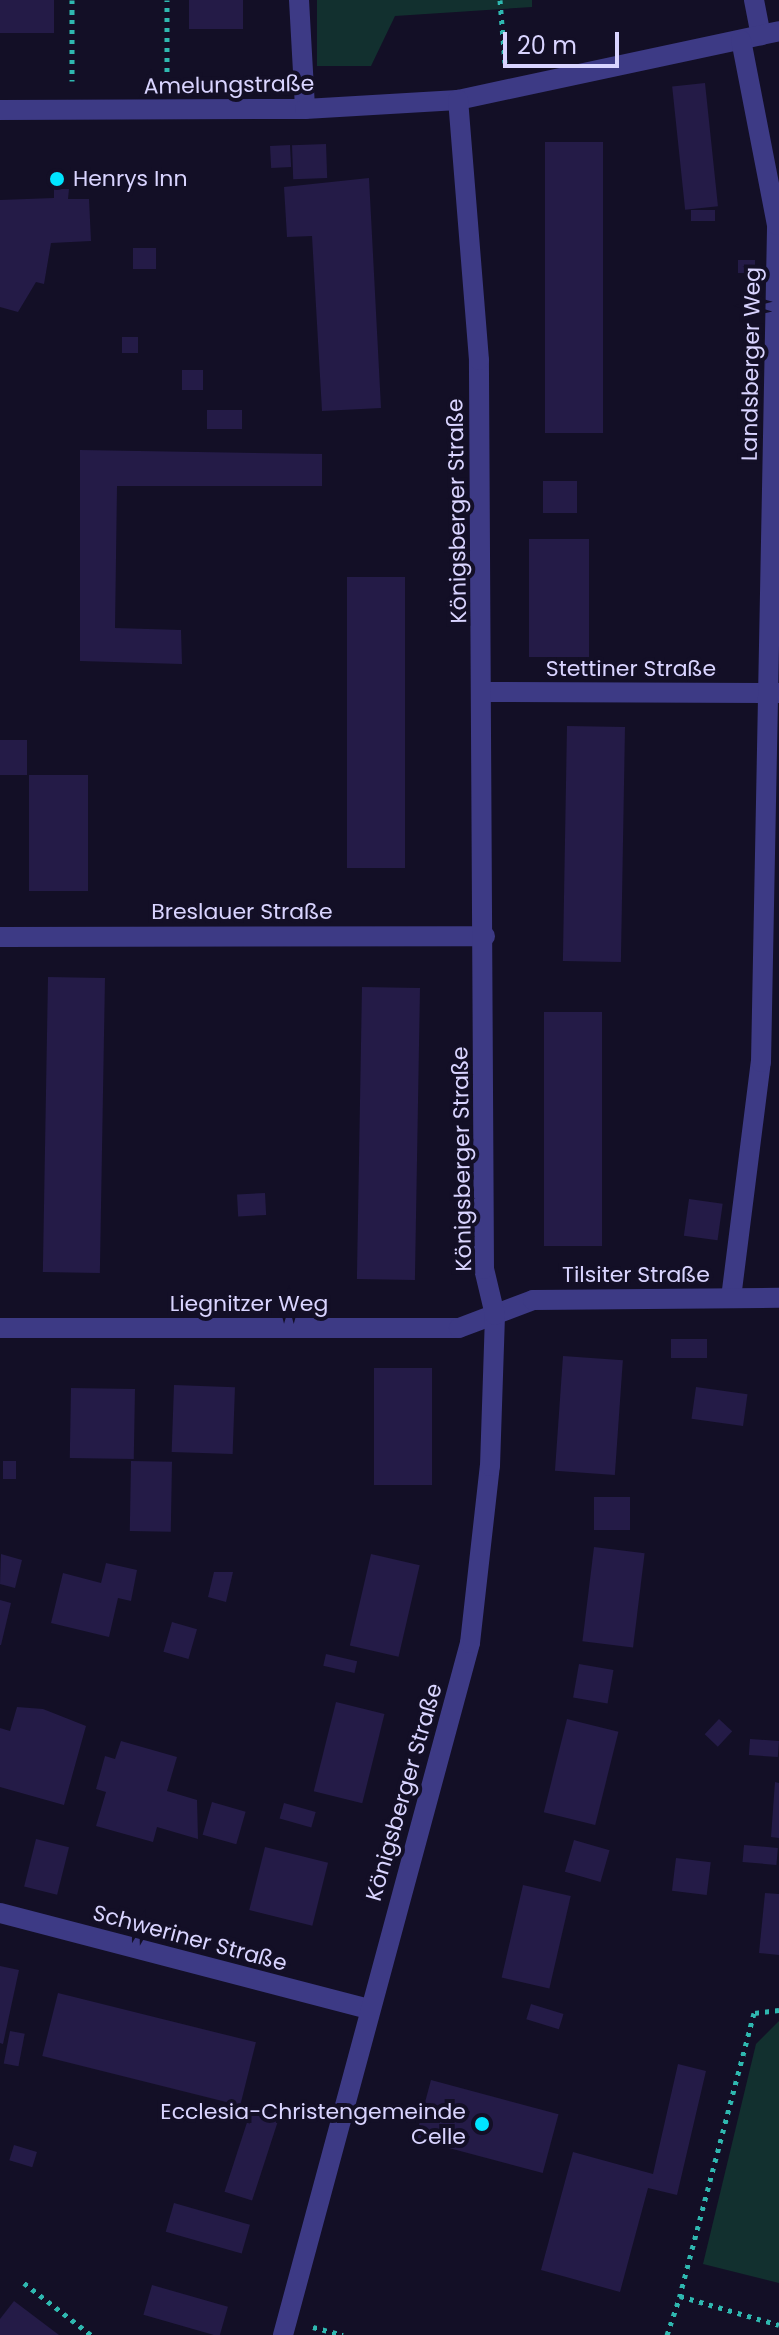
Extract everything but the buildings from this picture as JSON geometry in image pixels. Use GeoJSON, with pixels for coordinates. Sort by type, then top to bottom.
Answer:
{"type":"FeatureCollection","features":[{"type":"Feature","properties":{"kind":"street"},"geometry":{"type":"LineString","coordinates":[[299,0],[305,109]]}},
{"type":"Feature","properties":{"kind":"street","name":"Landsberger Weg"},"geometry":{"type":"LineString","coordinates":[[731,1298],[761,1062],[775,693],[777,225],[760,35],[754,0]]}},
{"type":"Feature","properties":{"kind":"street","name":"Amelungstraße"},"geometry":{"type":"LineString","coordinates":[[0,110],[305,109],[458,100],[760,35]]}},
{"type":"Feature","properties":{"kind":"street","name":"Königsberger Straße"},"geometry":{"type":"LineString","coordinates":[[283,2335],[368,2009],[470,1643],[490,1466],[495,1315],[484,1269],[484,692],[479,360],[458,100]]}},
{"type":"Feature","properties":{"kind":"street","name":"Stettiner Straße"},"geometry":{"type":"LineString","coordinates":[[484,692],[775,693]]}},
{"type":"Feature","properties":{"kind":"street","name":"Breslauer Straße"},"geometry":{"type":"LineString","coordinates":[[0,937],[485,936]]}},
{"type":"Feature","properties":{"kind":"street","name":"Tilsiter Straße"},"geometry":{"type":"LineString","coordinates":[[495,1315],[533,1300],[779,1298]]}},
{"type":"Feature","properties":{"kind":"street","name":"Liegnitzer Weg"},"geometry":{"type":"LineString","coordinates":[[0,1328],[459,1328],[495,1315]]}},
{"type":"Feature","properties":{"kind":"street","name":"Schweriner Straße"},"geometry":{"type":"LineString","coordinates":[[0,1913],[368,2009]]}},
{"type":"Feature","properties":{"kind":"path"},"geometry":{"type":"LineString","coordinates":[[72,0],[72,110]]}},
{"type":"Feature","properties":{"kind":"path"},"geometry":{"type":"LineString","coordinates":[[167,0],[167,110]]}},
{"type":"Feature","properties":{"kind":"path"},"geometry":{"type":"LineString","coordinates":[[500,0],[507,91]]}},
{"type":"Feature","properties":{"kind":"path"},"geometry":{"type":"LineString","coordinates":[[667,2335],[754,2013],[779,2010]]}},
{"type":"Feature","properties":{"kind":"path"},"geometry":{"type":"LineString","coordinates":[[24,2283],[91,2335]]}},
{"type":"Feature","properties":{"kind":"path"},"geometry":{"type":"LineString","coordinates":[[680,2296],[779,2325]]}},
{"type":"Feature","properties":{"kind":"green space"},"geometry":{"type":"Polygon","coordinates":[[[317,0],[532,0],[532,7],[395,16],[371,66],[317,66],[317,0]]]}},
{"type":"Feature","properties":{"kind":"green space"},"geometry":{"type":"Polygon","coordinates":[[[779,2021],[779,2283],[703,2264],[756,2044],[779,2021]]]}},
{"type":"Feature","properties":{"kind":"place","name":"Henrys Inn"},"geometry":{"type":"Point","coordinates":[57,179]}},
{"type":"Feature","properties":{"kind":"place","name":"Ecclesia-Christengemeinde Celle"},"geometry":{"type":"Point","coordinates":[482,2124]}}]}
